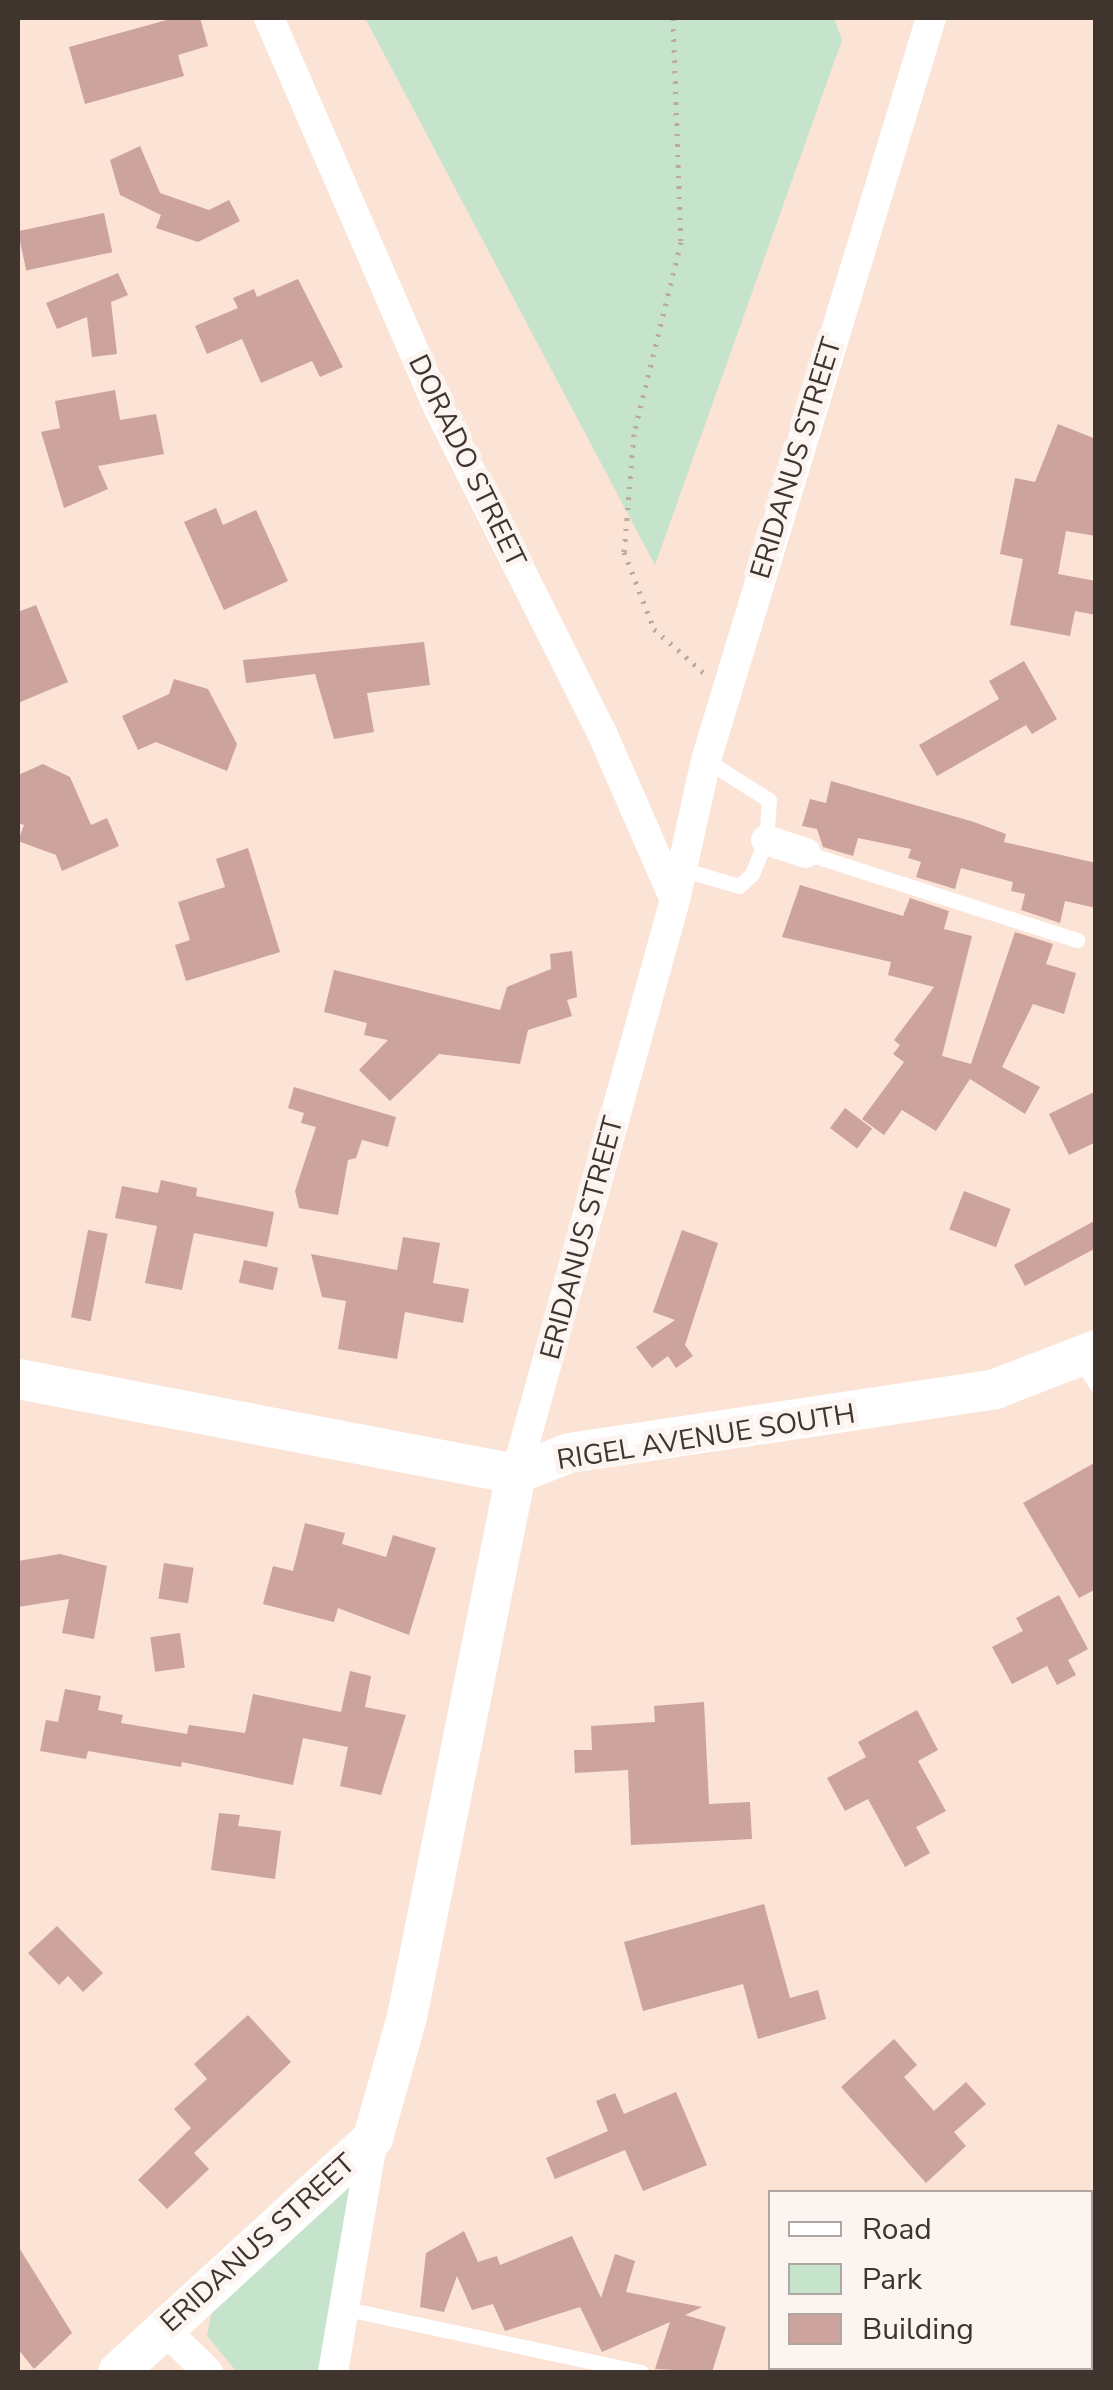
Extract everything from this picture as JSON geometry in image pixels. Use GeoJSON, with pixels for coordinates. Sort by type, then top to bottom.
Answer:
{"type":"FeatureCollection","features":[{"type":"Feature","properties":{"kind":"main road","name":"RIGEL AVENUE SOUTH"},"geometry":{"type":"LineString","coordinates":[[516,1474],[569,1453],[995,1389],[1090,1365]]}},
{"type":"Feature","properties":{"kind":"main road"},"geometry":{"type":"LineString","coordinates":[[18,1378],[516,1474]]}},
{"type":"Feature","properties":{"kind":"main road","name":"ERIDANUS STREET"},"geometry":{"type":"LineString","coordinates":[[118,2372],[373,2138],[407,2018],[516,1474]]}},
{"type":"Feature","properties":{"kind":"street","name":"DORADO STREET"},"geometry":{"type":"LineString","coordinates":[[269,18],[439,409],[602,733],[675,900]]}},
{"type":"Feature","properties":{"kind":"street","name":"ERIDANUS STREET"},"geometry":{"type":"LineString","coordinates":[[516,1474],[675,900],[706,760],[931,18]]}},
{"type":"Feature","properties":{"kind":"street"},"geometry":{"type":"LineString","coordinates":[[766,840],[806,853]]}},
{"type":"Feature","properties":{"kind":"street"},"geometry":{"type":"LineString","coordinates":[[333,2372],[373,2138]]}},
{"type":"Feature","properties":{"kind":"street"},"geometry":{"type":"LineString","coordinates":[[163,2328],[208,2372]]}},
{"type":"Feature","properties":{"kind":"lane"},"geometry":{"type":"LineString","coordinates":[[680,868],[739,886],[752,874],[766,840],[770,800],[706,760]]}},
{"type":"Feature","properties":{"kind":"lane"},"geometry":{"type":"LineString","coordinates":[[806,853],[1077,940]]}},
{"type":"Feature","properties":{"kind":"lane"},"geometry":{"type":"LineString","coordinates":[[342,2308],[641,2372]]}},
{"type":"Feature","properties":{"kind":"path"},"geometry":{"type":"LineString","coordinates":[[672,18],[681,242],[634,434],[624,552],[654,629],[724,699]]}},
{"type":"Feature","properties":{"kind":"green space"},"geometry":{"type":"Polygon","coordinates":[[[365,18],[834,18],[842,40],[655,565],[365,18]]]}},
{"type":"Feature","properties":{"kind":"green space"},"geometry":{"type":"Polygon","coordinates":[[[348,2185],[355,2188],[319,2372],[237,2372],[207,2336],[212,2310],[348,2185]]]}},
{"type":"Feature","properties":{"kind":"building"},"geometry":{"type":"Polygon","coordinates":[[[174,18],[200,18],[208,46],[178,55],[184,76],[85,104],[69,47],[174,18]]]}},
{"type":"Feature","properties":{"kind":"building"},"geometry":{"type":"Polygon","coordinates":[[[140,146],[160,193],[209,210],[229,200],[240,221],[198,242],[156,228],[161,215],[120,195],[110,160],[140,146]]]}},
{"type":"Feature","properties":{"kind":"building"},"geometry":{"type":"Polygon","coordinates":[[[104,213],[112,252],[26,270],[18,231],[104,213]]]}},
{"type":"Feature","properties":{"kind":"building"},"geometry":{"type":"Polygon","coordinates":[[[118,273],[128,295],[111,302],[117,354],[92,357],[87,317],[57,329],[46,303],[118,273]]]}},
{"type":"Feature","properties":{"kind":"building"},"geometry":{"type":"Polygon","coordinates":[[[298,279],[343,367],[320,377],[312,361],[261,383],[242,339],[207,354],[195,326],[238,308],[233,298],[254,289],[257,297],[298,279]]]}},
{"type":"Feature","properties":{"kind":"building"},"geometry":{"type":"Polygon","coordinates":[[[115,390],[120,420],[156,414],[164,454],[98,466],[108,489],[64,508],[41,432],[60,428],[55,401],[115,390]]]}},
{"type":"Feature","properties":{"kind":"building"},"geometry":{"type":"Polygon","coordinates":[[[1058,424],[1096,439],[1096,536],[1066,531],[1058,574],[1096,581],[1096,615],[1075,611],[1070,636],[1010,625],[1023,559],[1000,554],[1015,478],[1035,482],[1058,424]]]}},
{"type":"Feature","properties":{"kind":"building"},"geometry":{"type":"Polygon","coordinates":[[[216,508],[223,525],[256,510],[288,581],[224,610],[184,522],[216,508]]]}},
{"type":"Feature","properties":{"kind":"building"},"geometry":{"type":"Polygon","coordinates":[[[36,605],[68,682],[18,703],[18,612],[36,605]]]}},
{"type":"Feature","properties":{"kind":"building"},"geometry":{"type":"Polygon","coordinates":[[[424,642],[430,685],[367,693],[374,732],[334,739],[315,674],[246,683],[243,660],[424,642]]]}},
{"type":"Feature","properties":{"kind":"building"},"geometry":{"type":"Polygon","coordinates":[[[1024,661],[1057,719],[1032,734],[1026,725],[937,776],[919,745],[999,699],[989,681],[1024,661]]]}},
{"type":"Feature","properties":{"kind":"building"},"geometry":{"type":"Polygon","coordinates":[[[174,679],[208,689],[237,744],[227,771],[156,742],[138,750],[122,716],[169,694],[174,679]]]}},
{"type":"Feature","properties":{"kind":"building"},"geometry":{"type":"Polygon","coordinates":[[[43,764],[70,777],[91,825],[107,818],[119,846],[62,871],[56,855],[18,841],[24,825],[18,823],[18,775],[43,764]]]}},
{"type":"Feature","properties":{"kind":"building"},"geometry":{"type":"Polygon","coordinates":[[[831,781],[974,822],[1006,834],[1004,842],[1096,863],[1096,908],[1065,901],[1060,923],[1021,910],[1025,894],[1011,891],[1013,882],[961,868],[955,889],[916,877],[921,862],[908,858],[911,849],[858,838],[853,856],[823,847],[817,829],[802,826],[810,799],[826,803],[831,781]]]}},
{"type":"Feature","properties":{"kind":"building"},"geometry":{"type":"Polygon","coordinates":[[[248,848],[280,952],[186,981],[175,945],[190,940],[178,902],[225,887],[216,859],[248,848]]]}},
{"type":"Feature","properties":{"kind":"building"},"geometry":{"type":"Polygon","coordinates":[[[800,885],[903,916],[910,898],[949,911],[944,929],[972,936],[942,1056],[971,1064],[1015,932],[1053,944],[1046,964],[1076,973],[1064,1014],[1033,1004],[1002,1067],[1040,1087],[1025,1114],[970,1079],[936,1131],[902,1110],[884,1135],[862,1119],[904,1062],[893,1054],[900,1045],[894,1040],[934,987],[888,975],[891,962],[782,937],[800,885]]]}},
{"type":"Feature","properties":{"kind":"building"},"geometry":{"type":"Polygon","coordinates":[[[572,951],[577,997],[567,1000],[572,1016],[528,1030],[520,1064],[439,1054],[390,1101],[359,1070],[388,1040],[364,1035],[367,1023],[324,1012],[334,970],[500,1010],[507,987],[551,969],[550,954],[572,951]]]}},
{"type":"Feature","properties":{"kind":"building"},"geometry":{"type":"Polygon","coordinates":[[[294,1087],[396,1117],[388,1147],[362,1140],[356,1158],[348,1160],[338,1215],[299,1208],[295,1191],[316,1127],[301,1123],[304,1113],[288,1108],[294,1087]]]}},
{"type":"Feature","properties":{"kind":"building"},"geometry":{"type":"Polygon","coordinates":[[[1096,1091],[1096,1142],[1069,1155],[1049,1114],[1096,1091]]]}},
{"type":"Feature","properties":{"kind":"building"},"geometry":{"type":"Polygon","coordinates":[[[845,1108],[872,1128],[857,1148],[830,1128],[845,1108]]]}},
{"type":"Feature","properties":{"kind":"building"},"geometry":{"type":"Polygon","coordinates":[[[161,1180],[197,1188],[196,1196],[274,1212],[267,1247],[194,1233],[182,1290],[145,1283],[157,1226],[115,1218],[122,1186],[158,1193],[161,1180]]]}},
{"type":"Feature","properties":{"kind":"building"},"geometry":{"type":"Polygon","coordinates":[[[964,1191],[1011,1209],[996,1247],[949,1229],[964,1191]]]}},
{"type":"Feature","properties":{"kind":"building"},"geometry":{"type":"Polygon","coordinates":[[[1096,1220],[1096,1248],[1025,1286],[1014,1265],[1096,1220]]]}},
{"type":"Feature","properties":{"kind":"building"},"geometry":{"type":"Polygon","coordinates":[[[88,1230],[108,1234],[91,1321],[71,1317],[88,1230]]]}},
{"type":"Feature","properties":{"kind":"building"},"geometry":{"type":"Polygon","coordinates":[[[682,1230],[718,1243],[685,1345],[693,1356],[676,1368],[668,1356],[652,1368],[636,1347],[675,1320],[653,1312],[682,1230]]]}},
{"type":"Feature","properties":{"kind":"building"},"geometry":{"type":"Polygon","coordinates":[[[403,1237],[440,1243],[433,1283],[469,1289],[463,1323],[405,1312],[397,1359],[338,1349],[346,1301],[322,1297],[311,1254],[397,1270],[403,1237]]]}},
{"type":"Feature","properties":{"kind":"building"},"geometry":{"type":"Polygon","coordinates":[[[244,1260],[278,1268],[273,1290],[239,1282],[244,1260]]]}},
{"type":"Feature","properties":{"kind":"building"},"geometry":{"type":"Polygon","coordinates":[[[1096,1462],[1096,1589],[1079,1598],[1023,1503],[1096,1462]]]}},
{"type":"Feature","properties":{"kind":"building"},"geometry":{"type":"Polygon","coordinates":[[[305,1523],[345,1533],[342,1544],[386,1557],[393,1535],[436,1548],[409,1635],[338,1608],[334,1622],[263,1604],[273,1566],[293,1571],[305,1523]]]}},
{"type":"Feature","properties":{"kind":"building"},"geometry":{"type":"Polygon","coordinates":[[[60,1554],[107,1566],[94,1639],[62,1633],[69,1599],[18,1607],[18,1561],[60,1554]]]}},
{"type":"Feature","properties":{"kind":"building"},"geometry":{"type":"Polygon","coordinates":[[[164,1563],[194,1568],[188,1603],[158,1599],[164,1563]]]}},
{"type":"Feature","properties":{"kind":"building"},"geometry":{"type":"Polygon","coordinates":[[[1059,1595],[1088,1649],[1068,1660],[1076,1675],[1057,1685],[1047,1666],[1012,1684],[992,1647],[1023,1631],[1016,1618],[1059,1595]]]}},
{"type":"Feature","properties":{"kind":"building"},"geometry":{"type":"Polygon","coordinates":[[[180,1633],[185,1668],[155,1672],[150,1637],[180,1633]]]}},
{"type":"Feature","properties":{"kind":"building"},"geometry":{"type":"Polygon","coordinates":[[[350,1671],[371,1676],[365,1707],[406,1715],[381,1795],[340,1786],[348,1747],[303,1738],[293,1785],[182,1762],[181,1767],[88,1751],[86,1759],[40,1751],[46,1720],[58,1722],[65,1689],[101,1696],[98,1710],[123,1715],[121,1723],[187,1734],[189,1725],[245,1733],[253,1694],[341,1712],[350,1671]]]}},
{"type":"Feature","properties":{"kind":"building"},"geometry":{"type":"Polygon","coordinates":[[[704,1702],[709,1804],[750,1802],[752,1839],[631,1845],[628,1770],[575,1773],[574,1750],[592,1750],[591,1726],[655,1722],[654,1706],[704,1702]]]}},
{"type":"Feature","properties":{"kind":"building"},"geometry":{"type":"Polygon","coordinates":[[[917,1710],[938,1750],[918,1761],[946,1811],[916,1827],[930,1853],[905,1867],[868,1799],[845,1811],[827,1778],[866,1757],[858,1742],[917,1710]]]}},
{"type":"Feature","properties":{"kind":"building"},"geometry":{"type":"Polygon","coordinates":[[[219,1813],[240,1815],[238,1826],[281,1831],[275,1879],[211,1870],[219,1813]]]}},
{"type":"Feature","properties":{"kind":"building"},"geometry":{"type":"Polygon","coordinates":[[[764,1904],[790,1998],[818,1990],[826,2019],[758,2039],[743,1984],[643,2011],[624,1942],[764,1904]]]}},
{"type":"Feature","properties":{"kind":"building"},"geometry":{"type":"Polygon","coordinates":[[[57,1926],[103,1973],[83,1992],[68,1976],[59,1985],[28,1953],[57,1926]]]}},
{"type":"Feature","properties":{"kind":"building"},"geometry":{"type":"Polygon","coordinates":[[[248,2015],[291,2062],[194,2153],[209,2169],[167,2209],[138,2180],[191,2128],[174,2109],[207,2079],[194,2064],[248,2015]]]}},
{"type":"Feature","properties":{"kind":"building"},"geometry":{"type":"Polygon","coordinates":[[[894,2039],[917,2065],[904,2077],[934,2111],[966,2082],[986,2104],[954,2132],[966,2146],[926,2183],[841,2087],[894,2039]]]}},
{"type":"Feature","properties":{"kind":"building"},"geometry":{"type":"Polygon","coordinates":[[[676,2092],[707,2165],[643,2191],[625,2150],[555,2179],[546,2158],[608,2131],[596,2101],[615,2093],[624,2114],[676,2092]]]}},
{"type":"Feature","properties":{"kind":"building"},"geometry":{"type":"Polygon","coordinates":[[[464,2231],[478,2262],[497,2256],[500,2265],[572,2236],[601,2298],[615,2254],[635,2261],[626,2292],[702,2307],[685,2315],[726,2327],[712,2372],[655,2369],[670,2322],[602,2352],[580,2307],[505,2331],[493,2304],[472,2310],[457,2276],[444,2312],[420,2307],[426,2253],[464,2231]]]}},
{"type":"Feature","properties":{"kind":"building"},"geometry":{"type":"Polygon","coordinates":[[[18,2246],[72,2333],[34,2369],[18,2349],[18,2246]]]}}]}
